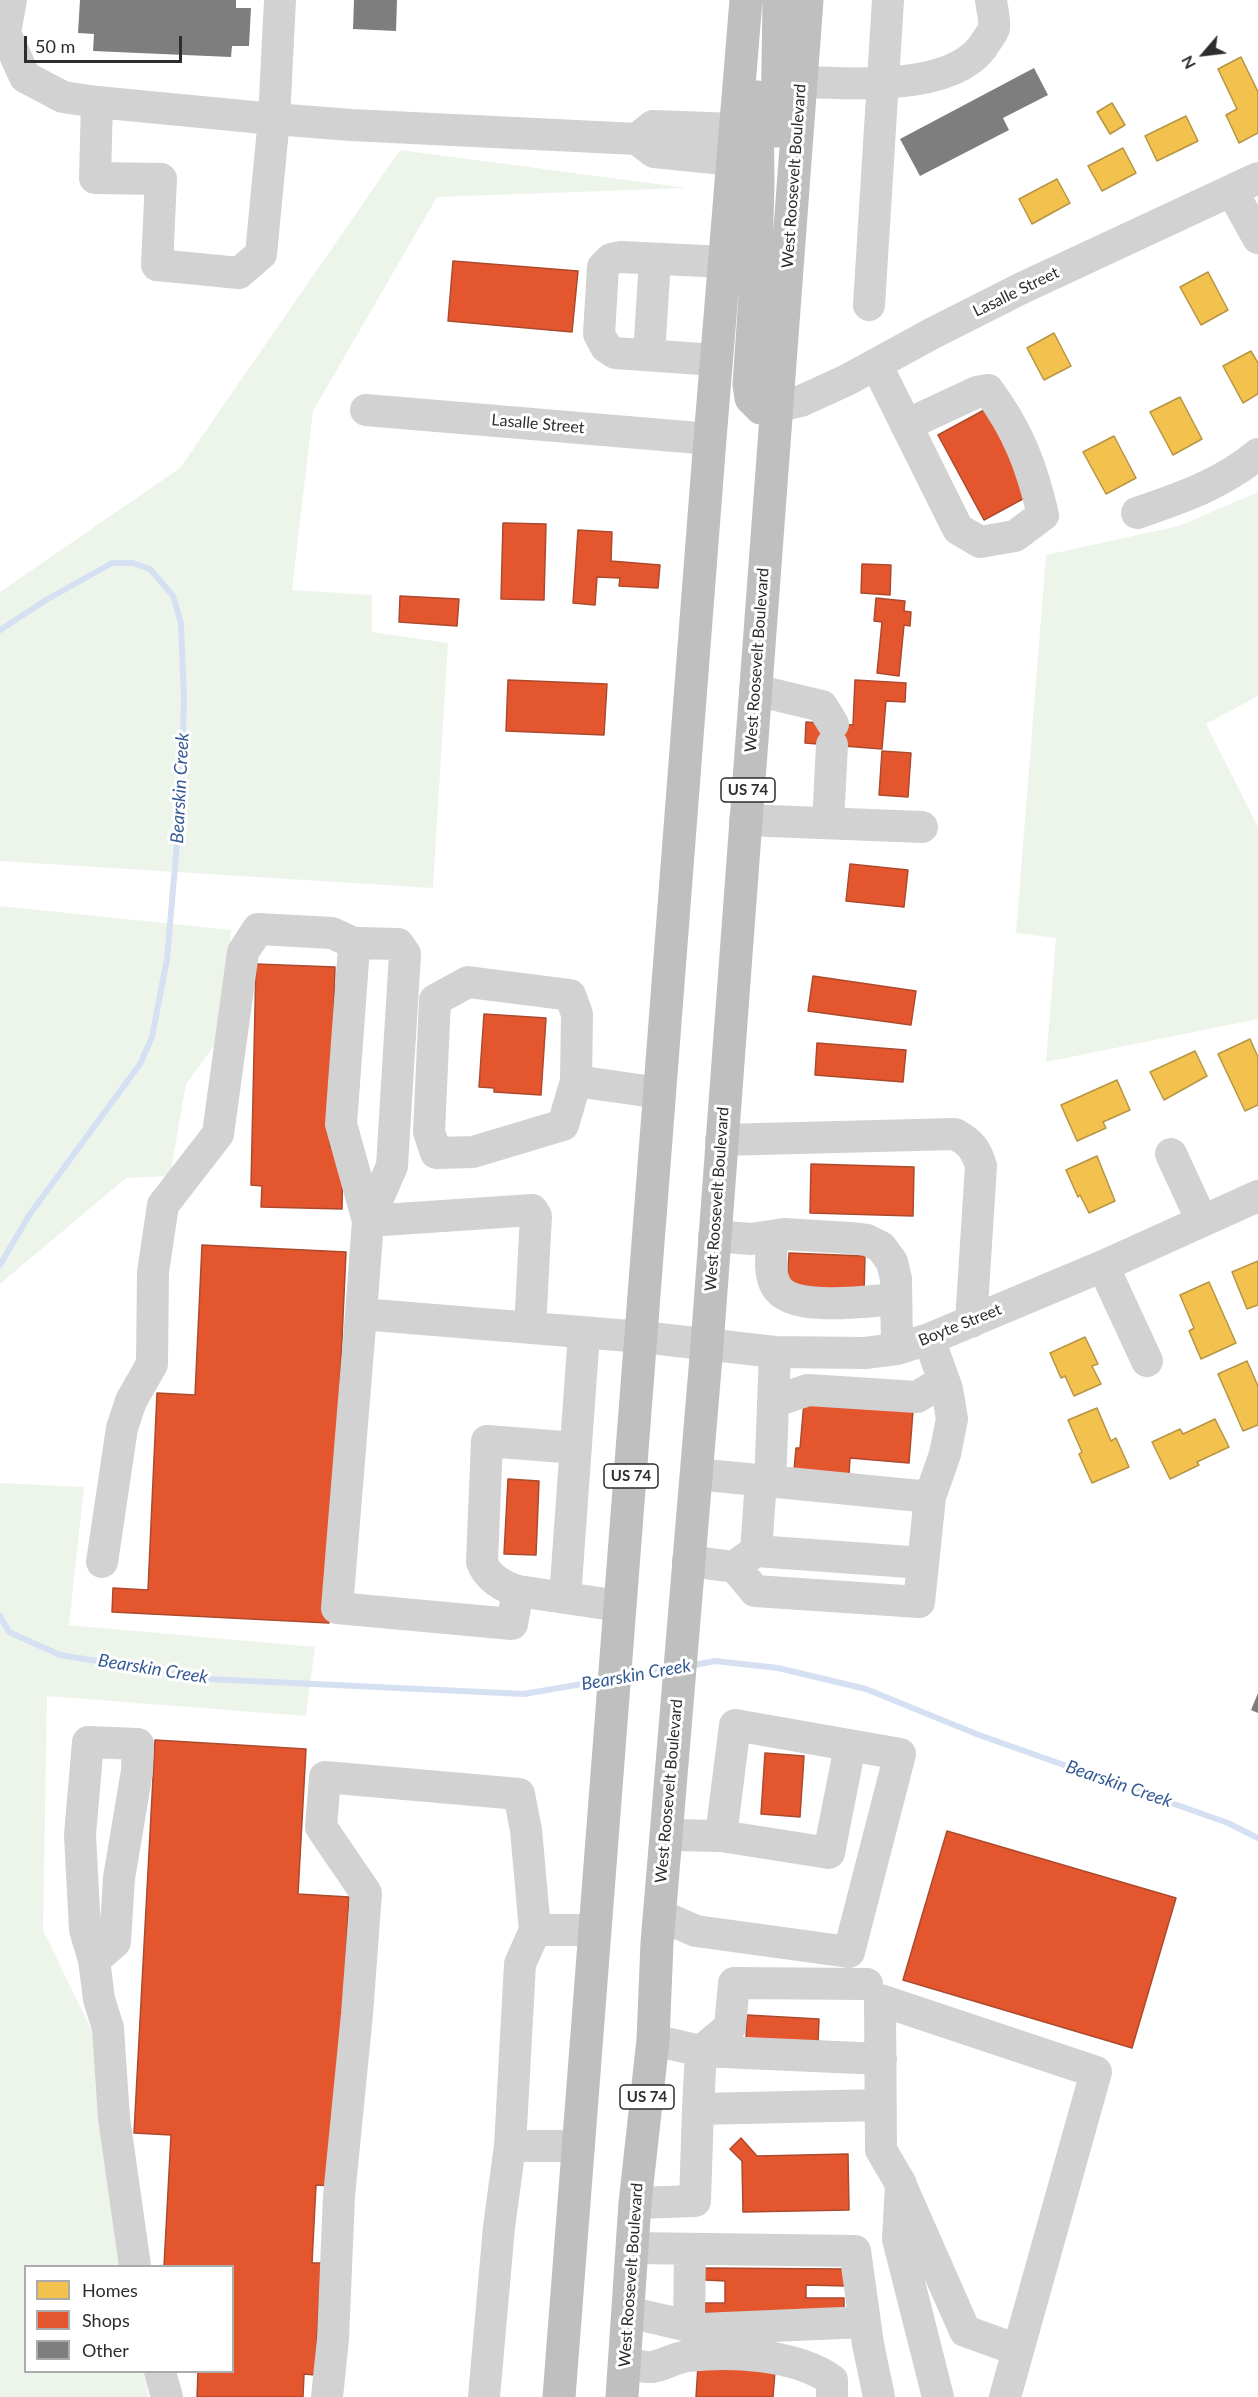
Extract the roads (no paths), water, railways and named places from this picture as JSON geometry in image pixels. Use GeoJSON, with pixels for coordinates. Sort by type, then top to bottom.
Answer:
{"type":"FeatureCollection","features":[{"type":"Feature","properties":{"kind":"highway","name":"US 74"},"geometry":{"type":"LineString","coordinates":[[559,2397],[716,360],[747,0]]}},
{"type":"Feature","properties":{"kind":"highway"},"geometry":{"type":"LineString","coordinates":[[747,0],[756,82],[758,183],[755,296],[749,385],[751,398],[761,408],[776,407]]}},
{"type":"Feature","properties":{"kind":"highway"},"geometry":{"type":"LineString","coordinates":[[779,0],[777,135],[781,179],[790,227]]}},
{"type":"Feature","properties":{"kind":"highway","name":"West Roosevelt Boulevard"},"geometry":{"type":"LineString","coordinates":[[622,2397],[635,2203],[653,2040],[658,1929],[707,1345],[807,0]]}},
{"type":"Feature","properties":{"kind":"street"},"geometry":{"type":"LineString","coordinates":[[11,0],[5,33],[25,77],[63,97],[351,125],[637,139],[653,126],[734,144]]}},
{"type":"Feature","properties":{"kind":"street"},"geometry":{"type":"LineString","coordinates":[[98,102],[95,178],[161,179],[158,265],[239,273],[261,254],[274,119],[280,0]]}},
{"type":"Feature","properties":{"kind":"street"},"geometry":{"type":"LineString","coordinates":[[868,305],[888,0]]}},
{"type":"Feature","properties":{"kind":"street"},"geometry":{"type":"LineString","coordinates":[[801,82],[882,83],[943,74],[969,60],[983,47],[994,28],[991,0]]}},
{"type":"Feature","properties":{"kind":"street"},"geometry":{"type":"LineString","coordinates":[[1245,184],[1258,238]]}},
{"type":"Feature","properties":{"kind":"street","name":"Lasalle Street"},"geometry":{"type":"LineString","coordinates":[[776,407],[801,401],[1022,288],[1245,184]]}},
{"type":"Feature","properties":{"kind":"street"},"geometry":{"type":"LineString","coordinates":[[716,360],[615,353],[606,347],[599,334],[603,267],[606,263],[620,257],[724,262]]}},
{"type":"Feature","properties":{"kind":"street"},"geometry":{"type":"LineString","coordinates":[[649,355],[655,259]]}},
{"type":"Feature","properties":{"kind":"street"},"geometry":{"type":"LineString","coordinates":[[876,364],[906,425],[958,529],[980,542],[1015,536],[1043,515],[1035,479],[1008,418],[988,390],[977,392],[906,425]]}},
{"type":"Feature","properties":{"kind":"street","name":"Lasalle Street"},"geometry":{"type":"LineString","coordinates":[[366,410],[710,439]]}},
{"type":"Feature","properties":{"kind":"street"},"geometry":{"type":"LineString","coordinates":[[1137,513],[1215,484],[1258,454]]}},
{"type":"Feature","properties":{"kind":"street"},"geometry":{"type":"LineString","coordinates":[[755,690],[822,706],[833,735],[828,823]]}},
{"type":"Feature","properties":{"kind":"street"},"geometry":{"type":"LineString","coordinates":[[745,820],[922,827]]}},
{"type":"Feature","properties":{"kind":"street"},"geometry":{"type":"LineString","coordinates":[[102,1562],[122,1428],[131,1401],[152,1364],[153,1272],[164,1204],[218,1134],[243,952],[258,929],[332,933],[356,944]]}},
{"type":"Feature","properties":{"kind":"street"},"geometry":{"type":"LineString","coordinates":[[368,1221],[392,1168],[405,954],[398,944],[363,941],[354,947],[341,1124],[368,1221],[337,1608],[512,1624],[518,1591]]}},
{"type":"Feature","properties":{"kind":"street"},"geometry":{"type":"LineString","coordinates":[[468,982],[570,995],[577,1014],[576,1081],[563,1125],[473,1152],[436,1153],[429,1132],[435,1000],[468,982]]}},
{"type":"Feature","properties":{"kind":"street"},"geometry":{"type":"LineString","coordinates":[[576,1081],[660,1093]]}},
{"type":"Feature","properties":{"kind":"street"},"geometry":{"type":"LineString","coordinates":[[721,1140],[955,1134],[969,1142],[978,1154],[981,1166],[970,1322]]}},
{"type":"Feature","properties":{"kind":"street"},"geometry":{"type":"LineString","coordinates":[[1171,1154],[1202,1221]]}},
{"type":"Feature","properties":{"kind":"street","name":"Boyte Street"},"geometry":{"type":"LineString","coordinates":[[362,1314],[642,1337],[775,1352],[865,1353],[897,1349],[930,1339],[1103,1266],[1258,1196]]}},
{"type":"Feature","properties":{"kind":"street"},"geometry":{"type":"LineString","coordinates":[[368,1221],[532,1210],[536,1216],[530,1328]]}},
{"type":"Feature","properties":{"kind":"street"},"geometry":{"type":"LineString","coordinates":[[714,1236],[751,1239],[784,1234],[850,1238],[867,1240],[881,1247],[892,1262],[896,1279],[897,1349]]}},
{"type":"Feature","properties":{"kind":"street"},"geometry":{"type":"LineString","coordinates":[[772,1236],[771,1272],[776,1287],[785,1296],[796,1301],[815,1303],[896,1299]]}},
{"type":"Feature","properties":{"kind":"street"},"geometry":{"type":"LineString","coordinates":[[1103,1266],[1147,1361]]}},
{"type":"Feature","properties":{"kind":"street"},"geometry":{"type":"LineString","coordinates":[[565,1598],[584,1332]]}},
{"type":"Feature","properties":{"kind":"street"},"geometry":{"type":"LineString","coordinates":[[775,1352],[774,1402],[765,1481],[745,1559],[755,1591],[919,1602],[930,1497],[945,1454],[952,1419],[951,1405],[930,1339]]}},
{"type":"Feature","properties":{"kind":"street"},"geometry":{"type":"LineString","coordinates":[[917,1397],[935,1386],[942,1377]]}},
{"type":"Feature","properties":{"kind":"street"},"geometry":{"type":"LineString","coordinates":[[774,1402],[808,1390],[917,1397],[927,1403],[939,1416],[948,1431]]}},
{"type":"Feature","properties":{"kind":"street"},"geometry":{"type":"LineString","coordinates":[[576,1448],[488,1440],[482,1562],[494,1578],[518,1591],[620,1610]]}},
{"type":"Feature","properties":{"kind":"street"},"geometry":{"type":"LineString","coordinates":[[696,1474],[930,1497]]}},
{"type":"Feature","properties":{"kind":"street"},"geometry":{"type":"LineString","coordinates":[[687,1570],[745,1559]]}},
{"type":"Feature","properties":{"kind":"street"},"geometry":{"type":"LineString","coordinates":[[721,1836],[735,1725],[900,1754],[849,1952],[873,1992],[881,2059],[881,2150],[901,2184],[965,2331],[1018,2350]]}},
{"type":"Feature","properties":{"kind":"street"},"geometry":{"type":"LineString","coordinates":[[94,1960],[115,1942],[119,1878],[137,1771],[138,1744],[88,1742],[80,1834],[85,1930],[94,1960],[99,2000],[108,2028],[114,2118],[135,2265]]}},
{"type":"Feature","properties":{"kind":"street"},"geometry":{"type":"LineString","coordinates":[[667,1835],[721,1836],[830,1853],[850,1746]]}},
{"type":"Feature","properties":{"kind":"street"},"geometry":{"type":"LineString","coordinates":[[327,2397],[333,2339],[339,2196],[359,1994],[366,1893],[321,1827],[326,1777],[519,1794],[526,1830],[535,1930],[520,1964],[510,2146],[499,2227],[484,2397]]}},
{"type":"Feature","properties":{"kind":"street"},"geometry":{"type":"LineString","coordinates":[[658,1929],[696,1931],[849,1952]]}},
{"type":"Feature","properties":{"kind":"street"},"geometry":{"type":"LineString","coordinates":[[535,1930],[595,1930]]}},
{"type":"Feature","properties":{"kind":"street"},"geometry":{"type":"LineString","coordinates":[[635,2203],[695,2201],[701,2051],[730,2027],[734,1983],[873,1992],[1096,2072],[1005,2397]]}},
{"type":"Feature","properties":{"kind":"street"},"geometry":{"type":"LineString","coordinates":[[653,2040],[701,2051],[881,2059]]}},
{"type":"Feature","properties":{"kind":"street"},"geometry":{"type":"LineString","coordinates":[[698,2109],[880,2105]]}},
{"type":"Feature","properties":{"kind":"street"},"geometry":{"type":"LineString","coordinates":[[510,2146],[579,2146]]}},
{"type":"Feature","properties":{"kind":"street"},"geometry":{"type":"LineString","coordinates":[[901,2184],[898,2239],[938,2397]]}},
{"type":"Feature","properties":{"kind":"street"},"geometry":{"type":"LineString","coordinates":[[633,2248],[855,2250],[879,2397]]}},
{"type":"Feature","properties":{"kind":"street"},"geometry":{"type":"LineString","coordinates":[[689,2326],[690,2249]]}},
{"type":"Feature","properties":{"kind":"street"},"geometry":{"type":"LineString","coordinates":[[628,2312],[701,2329],[865,2322]]}},
{"type":"Feature","properties":{"kind":"street"},"geometry":{"type":"LineString","coordinates":[[624,2363],[651,2367],[685,2356],[720,2354],[798,2363],[832,2380],[832,2397]]}},
{"type":"Feature","properties":{"kind":"street"},"geometry":{"type":"LineString","coordinates":[[160,2373],[167,2397]]}},
{"type":"Feature","properties":{"kind":"waterway","name":"Bearskin Creek"},"geometry":{"type":"LineString","coordinates":[[0,630],[46,600],[112,563],[133,563],[150,569],[173,596],[181,623],[184,699],[181,797],[167,959],[152,1037],[140,1064],[30,1214],[0,1265]]}},
{"type":"Feature","properties":{"kind":"waterway","name":"Bearskin Creek"},"geometry":{"type":"LineString","coordinates":[[0,1616],[9,1632],[60,1655],[209,1679],[524,1694],[605,1680]]}},
{"type":"Feature","properties":{"kind":"waterway","name":"Bearskin Creek"},"geometry":{"type":"LineString","coordinates":[[689,1666],[715,1661],[778,1668],[866,1689],[979,1735],[1228,1823],[1258,1838]]}},
{"type":"Feature","properties":{"kind":"waterway","name":"Bearskin Creek"},"geometry":{"type":"LineString","coordinates":[[624,1677],[670,1669]]}}]}
